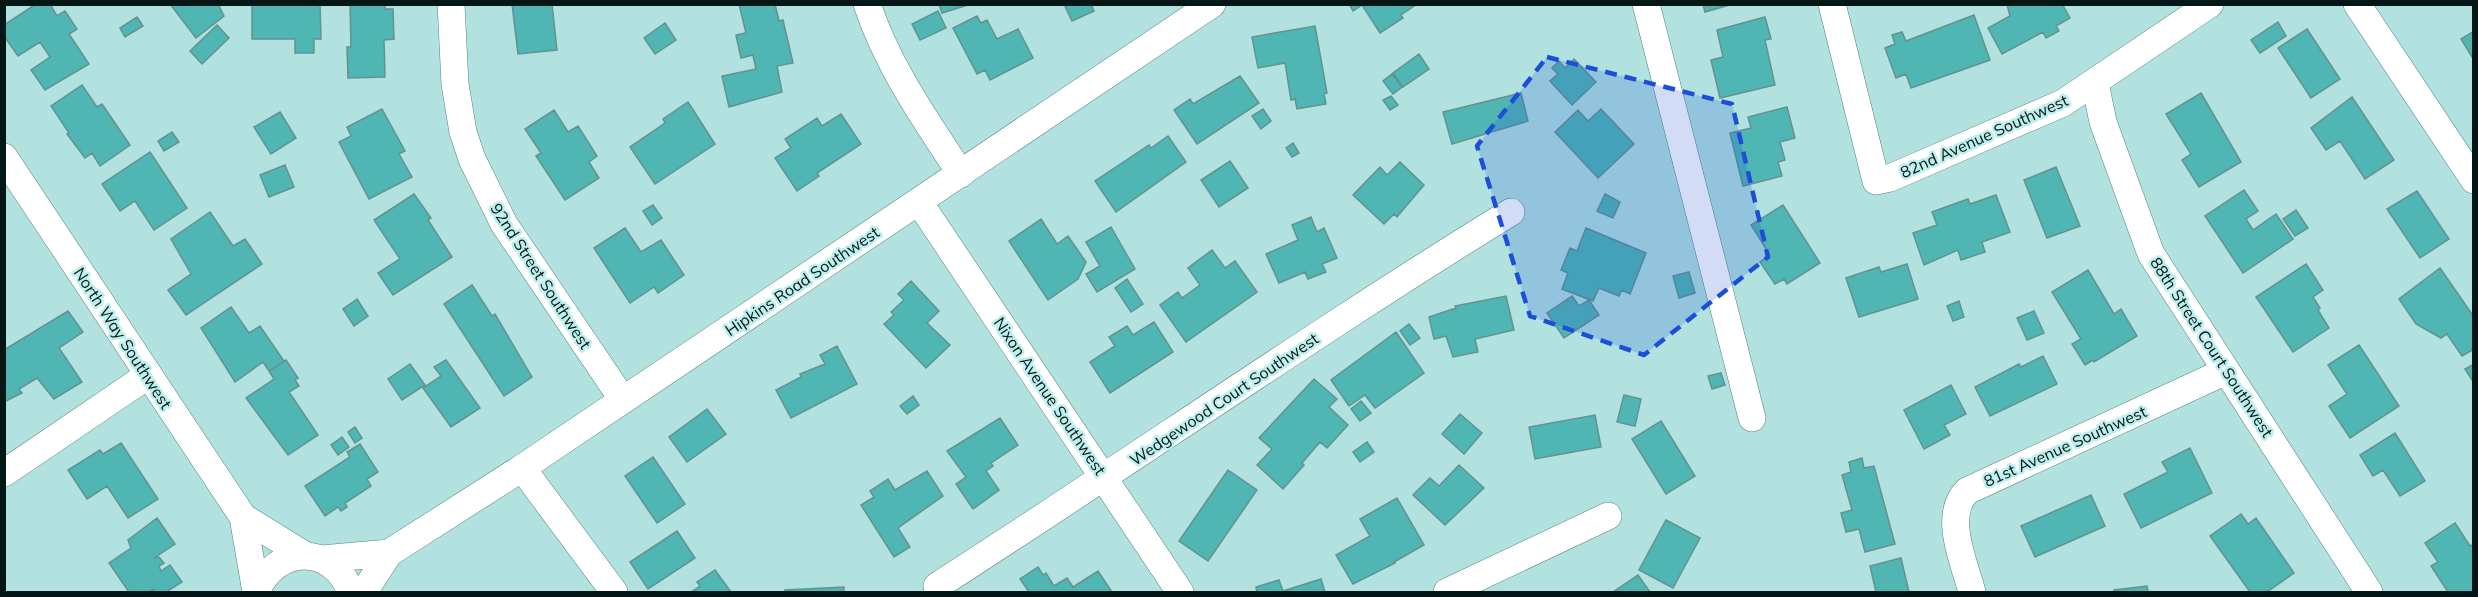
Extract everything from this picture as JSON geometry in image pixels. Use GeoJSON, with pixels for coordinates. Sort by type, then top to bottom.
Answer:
{"type":"FeatureCollection","features":[{"type":"Feature","properties":{"kind":"street","name":"92nd Street Southwest"},"geometry":{"type":"LineString","coordinates":[[451,4],[455,84],[463,132],[472,159],[504,224],[623,400]]}},
{"type":"Feature","properties":{"kind":"street"},"geometry":{"type":"LineString","coordinates":[[867,4],[876,31],[902,84],[961,174]]}},
{"type":"Feature","properties":{"kind":"street","name":"Hipkins Road Southwest"},"geometry":{"type":"LineString","coordinates":[[364,592],[389,553],[522,468],[1212,4]]}},
{"type":"Feature","properties":{"kind":"street"},"geometry":{"type":"LineString","coordinates":[[1646,4],[1752,418]]}},
{"type":"Feature","properties":{"kind":"street","name":"82nd Avenue Southwest"},"geometry":{"type":"LineString","coordinates":[[1832,4],[1876,181],[1890,178],[2034,116],[2095,83],[2210,4]]}},
{"type":"Feature","properties":{"kind":"street"},"geometry":{"type":"LineString","coordinates":[[2357,4],[2474,180]]}},
{"type":"Feature","properties":{"kind":"street","name":"88th Street Court Southwest"},"geometry":{"type":"LineString","coordinates":[[2095,83],[2103,122],[2151,254],[2369,592]]}},
{"type":"Feature","properties":{"kind":"street","name":"North Way Southwest"},"geometry":{"type":"LineString","coordinates":[[4,158],[16,195],[147,376],[243,517],[256,592]]}},
{"type":"Feature","properties":{"kind":"street","name":"Nixon Avenue Southwest"},"geometry":{"type":"LineString","coordinates":[[919,202],[1106,478],[1180,592]]}},
{"type":"Feature","properties":{"kind":"street","name":"Wedgewood Court Southwest"},"geometry":{"type":"LineString","coordinates":[[937,586],[1106,478],[1394,284],[1511,212]]}},
{"type":"Feature","properties":{"kind":"street","name":"81st Avenue Southwest"},"geometry":{"type":"LineString","coordinates":[[1972,592],[1956,531],[1956,518],[1961,496],[1967,491],[2226,371]]}},
{"type":"Feature","properties":{"kind":"street"},"geometry":{"type":"LineString","coordinates":[[4,473],[147,376]]}},
{"type":"Feature","properties":{"kind":"street"},"geometry":{"type":"LineString","coordinates":[[522,468],[614,592]]}},
{"type":"Feature","properties":{"kind":"street"},"geometry":{"type":"LineString","coordinates":[[1447,592],[1608,516]]}},
{"type":"Feature","properties":{"kind":"street","name":"North Way Southwest"},"geometry":{"type":"LineString","coordinates":[[243,517],[336,568],[346,579],[351,592]]}},
{"type":"Feature","properties":{"kind":"street","name":"Hipkins Road Southwest"},"geometry":{"type":"LineString","coordinates":[[256,592],[263,577],[274,565],[289,558],[389,553]]}},
{"type":"Feature","properties":{"kind":"highlighted area"},"geometry":{"type":"Polygon","coordinates":[[[1547,57],[1732,104],[1768,257],[1644,355],[1530,316],[1477,146],[1547,57]]]}},
{"type":"Feature","properties":{"kind":"building"},"geometry":{"type":"Polygon","coordinates":[[[36,4],[50,4],[57,16],[65,11],[77,29],[69,34],[89,64],[45,90],[31,70],[50,57],[40,42],[18,56],[4,36],[4,25],[36,4]]]}},
{"type":"Feature","properties":{"kind":"building"},"geometry":{"type":"Polygon","coordinates":[[[170,4],[218,4],[224,16],[196,38],[170,4]]]}},
{"type":"Feature","properties":{"kind":"building"},"geometry":{"type":"Polygon","coordinates":[[[252,4],[320,4],[321,39],[314,39],[314,53],[295,53],[295,39],[252,39],[252,4]]]}},
{"type":"Feature","properties":{"kind":"building"},"geometry":{"type":"Polygon","coordinates":[[[350,4],[385,4],[385,9],[393,9],[394,39],[384,40],[385,77],[348,78],[347,47],[351,47],[350,4]]]}},
{"type":"Feature","properties":{"kind":"building"},"geometry":{"type":"Polygon","coordinates":[[[512,4],[552,4],[557,50],[518,54],[512,4]]]}},
{"type":"Feature","properties":{"kind":"building"},"geometry":{"type":"Polygon","coordinates":[[[739,4],[775,4],[779,21],[783,20],[793,63],[777,66],[782,92],[729,107],[722,76],[756,69],[753,55],[741,58],[736,35],[746,33],[739,4]]]}},
{"type":"Feature","properties":{"kind":"building"},"geometry":{"type":"Polygon","coordinates":[[[939,4],[971,4],[942,13],[939,4]]]}},
{"type":"Feature","properties":{"kind":"building"},"geometry":{"type":"Polygon","coordinates":[[[1064,4],[1091,4],[1094,11],[1072,21],[1064,4]]]}},
{"type":"Feature","properties":{"kind":"building"},"geometry":{"type":"Polygon","coordinates":[[[1349,4],[1417,4],[1401,15],[1403,18],[1380,33],[1362,5],[1353,11],[1349,4]]]}},
{"type":"Feature","properties":{"kind":"building"},"geometry":{"type":"Polygon","coordinates":[[[1703,4],[1733,4],[1705,12],[1703,4]]]}},
{"type":"Feature","properties":{"kind":"building"},"geometry":{"type":"Polygon","coordinates":[[[2007,4],[2062,4],[2070,18],[2056,26],[2059,31],[2046,38],[2043,32],[2002,54],[1988,28],[2010,16],[2007,4]]]}},
{"type":"Feature","properties":{"kind":"building"},"geometry":{"type":"Polygon","coordinates":[[[938,11],[946,28],[920,40],[912,24],[938,11]]]}},
{"type":"Feature","properties":{"kind":"building"},"geometry":{"type":"Polygon","coordinates":[[[1974,15],[1990,60],[1911,88],[1906,74],[1896,78],[1885,48],[1895,44],[1892,35],[1902,32],[1906,41],[1974,15]]]}},
{"type":"Feature","properties":{"kind":"building"},"geometry":{"type":"Polygon","coordinates":[[[977,16],[981,23],[987,20],[997,39],[1018,29],[1033,58],[990,80],[985,70],[977,74],[953,28],[977,16]]]}},
{"type":"Feature","properties":{"kind":"building"},"geometry":{"type":"Polygon","coordinates":[[[137,17],[143,26],[125,37],[120,28],[137,17]]]}},
{"type":"Feature","properties":{"kind":"building"},"geometry":{"type":"Polygon","coordinates":[[[1765,17],[1771,39],[1765,40],[1775,85],[1720,98],[1711,60],[1723,57],[1717,30],[1765,17]]]}},
{"type":"Feature","properties":{"kind":"building"},"geometry":{"type":"Polygon","coordinates":[[[2278,22],[2286,36],[2260,53],[2251,40],[2278,22]]]}},
{"type":"Feature","properties":{"kind":"building"},"geometry":{"type":"Polygon","coordinates":[[[665,23],[676,40],[655,54],[644,38],[665,23]]]}},
{"type":"Feature","properties":{"kind":"building"},"geometry":{"type":"Polygon","coordinates":[[[217,25],[229,38],[202,64],[190,51],[217,25]]]}},
{"type":"Feature","properties":{"kind":"building"},"geometry":{"type":"Polygon","coordinates":[[[1315,26],[1327,93],[1324,94],[1326,104],[1297,109],[1295,99],[1291,100],[1285,63],[1258,68],[1252,37],[1315,26]]]}},
{"type":"Feature","properties":{"kind":"building"},"geometry":{"type":"Polygon","coordinates":[[[2307,29],[2340,79],[2311,98],[2278,48],[2307,29]]]}},
{"type":"Feature","properties":{"kind":"building"},"geometry":{"type":"Polygon","coordinates":[[[2474,31],[2474,60],[2461,39],[2474,31]]]}},
{"type":"Feature","properties":{"kind":"building"},"geometry":{"type":"Polygon","coordinates":[[[1419,54],[1429,69],[1403,87],[1393,73],[1419,54]]]}},
{"type":"Feature","properties":{"kind":"building"},"geometry":{"type":"Polygon","coordinates":[[[1574,59],[1596,82],[1572,105],[1550,81],[1558,74],[1552,68],[1559,61],[1565,68],[1574,59]]]}},
{"type":"Feature","properties":{"kind":"building"},"geometry":{"type":"Polygon","coordinates":[[[1392,74],[1402,87],[1393,94],[1383,81],[1392,74]]]}},
{"type":"Feature","properties":{"kind":"building"},"geometry":{"type":"Polygon","coordinates":[[[1240,76],[1259,103],[1197,144],[1174,110],[1190,99],[1193,104],[1240,76]]]}},
{"type":"Feature","properties":{"kind":"building"},"geometry":{"type":"Polygon","coordinates":[[[82,85],[97,107],[102,104],[130,145],[100,166],[92,153],[85,158],[67,134],[69,133],[51,106],[82,85]]]}},
{"type":"Feature","properties":{"kind":"building"},"geometry":{"type":"Polygon","coordinates":[[[1521,93],[1528,121],[1452,144],[1443,112],[1521,93]]]}},
{"type":"Feature","properties":{"kind":"building"},"geometry":{"type":"Polygon","coordinates":[[[2201,93],[2241,162],[2199,187],[2182,160],[2191,154],[2166,114],[2201,93]]]}},
{"type":"Feature","properties":{"kind":"building"},"geometry":{"type":"Polygon","coordinates":[[[1391,96],[1398,105],[1390,110],[1383,100],[1391,96]]]}},
{"type":"Feature","properties":{"kind":"building"},"geometry":{"type":"Polygon","coordinates":[[[2352,97],[2394,160],[2365,179],[2340,141],[2326,150],[2311,128],[2352,97]]]}},
{"type":"Feature","properties":{"kind":"building"},"geometry":{"type":"Polygon","coordinates":[[[688,102],[715,144],[655,184],[630,147],[665,123],[663,119],[688,102]]]}},
{"type":"Feature","properties":{"kind":"building"},"geometry":{"type":"Polygon","coordinates":[[[1787,107],[1795,138],[1780,142],[1785,160],[1778,162],[1782,176],[1743,186],[1730,133],[1751,128],[1748,117],[1787,107]]]}},
{"type":"Feature","properties":{"kind":"building"},"geometry":{"type":"Polygon","coordinates":[[[382,109],[405,151],[399,154],[412,177],[369,199],[339,142],[351,136],[347,127],[382,109]]]}},
{"type":"Feature","properties":{"kind":"building"},"geometry":{"type":"Polygon","coordinates":[[[1263,109],[1271,121],[1261,129],[1252,116],[1263,109]]]}},
{"type":"Feature","properties":{"kind":"building"},"geometry":{"type":"Polygon","coordinates":[[[1601,109],[1634,144],[1598,178],[1555,132],[1578,110],[1588,121],[1601,109]]]}},
{"type":"Feature","properties":{"kind":"building"},"geometry":{"type":"Polygon","coordinates":[[[554,110],[568,132],[578,126],[597,156],[589,162],[599,178],[565,200],[536,156],[541,153],[525,129],[554,110]]]}},
{"type":"Feature","properties":{"kind":"building"},"geometry":{"type":"Polygon","coordinates":[[[280,112],[296,138],[271,154],[254,127],[280,112]]]}},
{"type":"Feature","properties":{"kind":"building"},"geometry":{"type":"Polygon","coordinates":[[[841,114],[861,144],[817,173],[819,176],[797,191],[775,158],[791,148],[785,139],[817,118],[822,126],[841,114]]]}},
{"type":"Feature","properties":{"kind":"building"},"geometry":{"type":"Polygon","coordinates":[[[172,132],[179,142],[164,151],[158,141],[172,132]]]}},
{"type":"Feature","properties":{"kind":"building"},"geometry":{"type":"Polygon","coordinates":[[[1168,136],[1186,162],[1116,212],[1095,181],[1149,145],[1151,148],[1168,136]]]}},
{"type":"Feature","properties":{"kind":"building"},"geometry":{"type":"Polygon","coordinates":[[[1293,143],[1299,153],[1292,157],[1286,148],[1293,143]]]}},
{"type":"Feature","properties":{"kind":"building"},"geometry":{"type":"Polygon","coordinates":[[[150,152],[187,208],[154,230],[135,201],[120,211],[102,184],[150,152]]]}},
{"type":"Feature","properties":{"kind":"building"},"geometry":{"type":"Polygon","coordinates":[[[1230,161],[1248,188],[1219,207],[1201,180],[1230,161]]]}},
{"type":"Feature","properties":{"kind":"building"},"geometry":{"type":"Polygon","coordinates":[[[1400,162],[1424,185],[1397,217],[1394,214],[1384,224],[1353,195],[1380,167],[1387,175],[1400,162]]]}},
{"type":"Feature","properties":{"kind":"building"},"geometry":{"type":"Polygon","coordinates":[[[285,165],[294,187],[269,197],[260,175],[285,165]]]}},
{"type":"Feature","properties":{"kind":"building"},"geometry":{"type":"Polygon","coordinates":[[[2056,167],[2080,226],[2047,238],[2024,180],[2056,167]]]}},
{"type":"Feature","properties":{"kind":"building"},"geometry":{"type":"Polygon","coordinates":[[[2244,190],[2258,211],[2246,219],[2253,230],[2276,214],[2293,239],[2243,273],[2205,216],[2244,190]]]}},
{"type":"Feature","properties":{"kind":"building"},"geometry":{"type":"Polygon","coordinates":[[[2417,191],[2449,239],[2420,258],[2387,209],[2417,191]]]}},
{"type":"Feature","properties":{"kind":"building"},"geometry":{"type":"Polygon","coordinates":[[[414,194],[431,218],[428,220],[452,257],[393,295],[378,273],[400,259],[374,220],[414,194]]]}},
{"type":"Feature","properties":{"kind":"building"},"geometry":{"type":"Polygon","coordinates":[[[1605,194],[1620,202],[1613,218],[1597,211],[1605,194]]]}},
{"type":"Feature","properties":{"kind":"building"},"geometry":{"type":"Polygon","coordinates":[[[1996,195],[2010,232],[1982,242],[1985,252],[1961,260],[1958,250],[1924,265],[1913,233],[1937,225],[1932,212],[1968,199],[1970,204],[1996,195]]]}},
{"type":"Feature","properties":{"kind":"building"},"geometry":{"type":"Polygon","coordinates":[[[653,205],[662,218],[652,225],[643,211],[653,205]]]}},
{"type":"Feature","properties":{"kind":"building"},"geometry":{"type":"Polygon","coordinates":[[[1783,205],[1820,263],[1787,284],[1784,279],[1775,284],[1760,262],[1770,255],[1751,225],[1783,205]]]}},
{"type":"Feature","properties":{"kind":"building"},"geometry":{"type":"Polygon","coordinates":[[[2296,210],[2308,228],[2295,236],[2283,219],[2296,210]]]}},
{"type":"Feature","properties":{"kind":"building"},"geometry":{"type":"Polygon","coordinates":[[[210,212],[233,246],[245,239],[262,264],[186,315],[168,290],[191,274],[171,239],[210,212]]]}},
{"type":"Feature","properties":{"kind":"building"},"geometry":{"type":"Polygon","coordinates":[[[1311,217],[1317,232],[1324,228],[1337,258],[1322,264],[1326,272],[1308,279],[1305,272],[1279,283],[1266,254],[1298,240],[1292,225],[1311,217]]]}},
{"type":"Feature","properties":{"kind":"building"},"geometry":{"type":"Polygon","coordinates":[[[1041,219],[1057,244],[1068,236],[1086,262],[1078,279],[1048,300],[1009,241],[1041,219]]]}},
{"type":"Feature","properties":{"kind":"building"},"geometry":{"type":"Polygon","coordinates":[[[1111,227],[1135,269],[1097,292],[1086,274],[1100,266],[1086,242],[1111,227]]]}},
{"type":"Feature","properties":{"kind":"building"},"geometry":{"type":"Polygon","coordinates":[[[625,228],[641,252],[661,240],[684,275],[658,293],[654,287],[630,303],[594,248],[625,228]]]}},
{"type":"Feature","properties":{"kind":"building"},"geometry":{"type":"Polygon","coordinates":[[[1586,228],[1646,253],[1630,294],[1622,290],[1619,296],[1599,288],[1593,301],[1562,289],[1568,273],[1561,270],[1570,248],[1577,251],[1586,228]]]}},
{"type":"Feature","properties":{"kind":"building"},"geometry":{"type":"Polygon","coordinates":[[[1212,250],[1225,268],[1235,261],[1257,292],[1186,342],[1160,305],[1178,292],[1182,298],[1200,285],[1188,268],[1212,250]]]}},
{"type":"Feature","properties":{"kind":"building"},"geometry":{"type":"Polygon","coordinates":[[[1907,264],[1918,299],[1859,317],[1846,278],[1879,267],[1881,272],[1907,264]]]}},
{"type":"Feature","properties":{"kind":"building"},"geometry":{"type":"Polygon","coordinates":[[[2306,264],[2323,290],[2313,297],[2329,328],[2293,352],[2256,297],[2306,264]]]}},
{"type":"Feature","properties":{"kind":"building"},"geometry":{"type":"Polygon","coordinates":[[[2440,268],[2474,317],[2474,349],[2462,356],[2447,334],[2441,338],[2416,324],[2399,299],[2440,268]]]}},
{"type":"Feature","properties":{"kind":"building"},"geometry":{"type":"Polygon","coordinates":[[[2088,270],[2114,314],[2121,309],[2137,336],[2085,365],[2072,344],[2081,339],[2052,292],[2088,270]]]}},
{"type":"Feature","properties":{"kind":"building"},"geometry":{"type":"Polygon","coordinates":[[[1689,272],[1695,293],[1679,298],[1673,276],[1689,272]]]}},
{"type":"Feature","properties":{"kind":"building"},"geometry":{"type":"Polygon","coordinates":[[[1127,279],[1143,304],[1131,312],[1115,288],[1127,279]]]}},
{"type":"Feature","properties":{"kind":"building"},"geometry":{"type":"Polygon","coordinates":[[[911,281],[939,311],[927,323],[950,345],[926,368],[884,324],[894,315],[891,312],[904,300],[898,294],[911,281]]]}},
{"type":"Feature","properties":{"kind":"building"},"geometry":{"type":"Polygon","coordinates":[[[472,285],[492,316],[495,314],[532,377],[504,396],[444,304],[472,285]]]}},
{"type":"Feature","properties":{"kind":"building"},"geometry":{"type":"Polygon","coordinates":[[[1506,296],[1514,330],[1475,339],[1478,352],[1453,357],[1446,336],[1434,339],[1429,317],[1456,308],[1455,306],[1506,296]]]}},
{"type":"Feature","properties":{"kind":"building"},"geometry":{"type":"Polygon","coordinates":[[[1572,296],[1579,306],[1589,300],[1599,315],[1564,338],[1547,313],[1572,296]]]}},
{"type":"Feature","properties":{"kind":"building"},"geometry":{"type":"Polygon","coordinates":[[[357,299],[368,316],[354,326],[343,309],[357,299]]]}},
{"type":"Feature","properties":{"kind":"building"},"geometry":{"type":"Polygon","coordinates":[[[1959,301],[1964,317],[1953,321],[1947,306],[1959,301]]]}},
{"type":"Feature","properties":{"kind":"building"},"geometry":{"type":"Polygon","coordinates":[[[231,307],[249,333],[260,326],[284,361],[269,371],[263,362],[235,382],[201,328],[231,307]]]}},
{"type":"Feature","properties":{"kind":"building"},"geometry":{"type":"Polygon","coordinates":[[[68,311],[83,332],[59,348],[82,382],[54,399],[37,378],[19,389],[22,393],[4,402],[4,350],[68,311]]]}},
{"type":"Feature","properties":{"kind":"building"},"geometry":{"type":"Polygon","coordinates":[[[2034,311],[2044,333],[2027,340],[2017,318],[2034,311]]]}},
{"type":"Feature","properties":{"kind":"building"},"geometry":{"type":"Polygon","coordinates":[[[1154,322],[1173,352],[1110,393],[1090,362],[1115,346],[1109,337],[1127,326],[1133,335],[1154,322]]]}},
{"type":"Feature","properties":{"kind":"building"},"geometry":{"type":"Polygon","coordinates":[[[1409,324],[1420,338],[1410,345],[1400,331],[1409,324]]]}},
{"type":"Feature","properties":{"kind":"building"},"geometry":{"type":"Polygon","coordinates":[[[1396,332],[1424,373],[1375,408],[1365,395],[1349,406],[1331,380],[1396,332]]]}},
{"type":"Feature","properties":{"kind":"building"},"geometry":{"type":"Polygon","coordinates":[[[2359,345],[2399,406],[2350,438],[2329,406],[2347,394],[2328,365],[2359,345]]]}},
{"type":"Feature","properties":{"kind":"building"},"geometry":{"type":"Polygon","coordinates":[[[837,346],[857,384],[791,418],[776,390],[801,377],[800,374],[825,364],[820,355],[837,346]]]}},
{"type":"Feature","properties":{"kind":"building"},"geometry":{"type":"Polygon","coordinates":[[[2043,356],[2057,384],[1990,416],[1975,387],[2019,364],[2021,367],[2043,356]]]}},
{"type":"Feature","properties":{"kind":"building"},"geometry":{"type":"Polygon","coordinates":[[[286,360],[298,378],[295,380],[299,386],[289,392],[318,435],[288,455],[246,398],[274,379],[269,371],[286,360]]]}},
{"type":"Feature","properties":{"kind":"building"},"geometry":{"type":"Polygon","coordinates":[[[446,360],[480,408],[451,427],[423,388],[441,376],[434,367],[446,360]]]}},
{"type":"Feature","properties":{"kind":"building"},"geometry":{"type":"Polygon","coordinates":[[[410,364],[425,385],[402,400],[388,379],[410,364]]]}},
{"type":"Feature","properties":{"kind":"building"},"geometry":{"type":"Polygon","coordinates":[[[2474,364],[2474,383],[2465,369],[2474,364]]]}},
{"type":"Feature","properties":{"kind":"building"},"geometry":{"type":"Polygon","coordinates":[[[1721,373],[1725,385],[1712,389],[1708,376],[1721,373]]]}},
{"type":"Feature","properties":{"kind":"building"},"geometry":{"type":"Polygon","coordinates":[[[1314,379],[1337,399],[1329,407],[1348,425],[1327,448],[1320,442],[1283,489],[1257,465],[1272,449],[1259,438],[1314,379]]]}},
{"type":"Feature","properties":{"kind":"building"},"geometry":{"type":"Polygon","coordinates":[[[1951,385],[1966,414],[1944,425],[1950,435],[1924,449],[1904,410],[1951,385]]]}},
{"type":"Feature","properties":{"kind":"building"},"geometry":{"type":"Polygon","coordinates":[[[1624,395],[1641,399],[1635,426],[1617,422],[1624,395]]]}},
{"type":"Feature","properties":{"kind":"building"},"geometry":{"type":"Polygon","coordinates":[[[913,396],[919,405],[907,414],[900,406],[913,396]]]}},
{"type":"Feature","properties":{"kind":"building"},"geometry":{"type":"Polygon","coordinates":[[[1361,401],[1371,413],[1360,421],[1351,409],[1361,401]]]}},
{"type":"Feature","properties":{"kind":"building"},"geometry":{"type":"Polygon","coordinates":[[[707,409],[726,434],[687,462],[669,437],[707,409]]]}},
{"type":"Feature","properties":{"kind":"building"},"geometry":{"type":"Polygon","coordinates":[[[1460,414],[1482,433],[1464,454],[1442,434],[1460,414]]]}},
{"type":"Feature","properties":{"kind":"building"},"geometry":{"type":"Polygon","coordinates":[[[1595,415],[1601,447],[1535,459],[1529,427],[1595,415]]]}},
{"type":"Feature","properties":{"kind":"building"},"geometry":{"type":"Polygon","coordinates":[[[1000,418],[1018,445],[991,463],[993,466],[986,471],[999,490],[973,509],[956,484],[966,477],[947,451],[1000,418]]]}},
{"type":"Feature","properties":{"kind":"building"},"geometry":{"type":"Polygon","coordinates":[[[1661,421],[1695,476],[1666,494],[1632,439],[1661,421]]]}},
{"type":"Feature","properties":{"kind":"building"},"geometry":{"type":"Polygon","coordinates":[[[355,427],[362,438],[355,443],[348,432],[355,427]]]}},
{"type":"Feature","properties":{"kind":"building"},"geometry":{"type":"Polygon","coordinates":[[[2395,433],[2425,481],[2400,496],[2383,470],[2373,476],[2360,455],[2395,433]]]}},
{"type":"Feature","properties":{"kind":"building"},"geometry":{"type":"Polygon","coordinates":[[[342,437],[349,447],[338,455],[331,445],[342,437]]]}},
{"type":"Feature","properties":{"kind":"building"},"geometry":{"type":"Polygon","coordinates":[[[1367,442],[1374,452],[1360,462],[1353,452],[1367,442]]]}},
{"type":"Feature","properties":{"kind":"building"},"geometry":{"type":"Polygon","coordinates":[[[121,443],[158,499],[128,518],[107,486],[87,499],[68,470],[100,450],[103,454],[121,443]]]}},
{"type":"Feature","properties":{"kind":"building"},"geometry":{"type":"Polygon","coordinates":[[[360,444],[378,472],[367,479],[371,486],[345,503],[347,507],[341,511],[338,507],[325,516],[305,486],[350,457],[347,452],[360,444]]]}},
{"type":"Feature","properties":{"kind":"building"},"geometry":{"type":"Polygon","coordinates":[[[2190,448],[2212,493],[2141,528],[2124,494],[2168,472],[2162,462],[2190,448]]]}},
{"type":"Feature","properties":{"kind":"building"},"geometry":{"type":"Polygon","coordinates":[[[653,457],[685,504],[657,523],[625,476],[653,457]]]}},
{"type":"Feature","properties":{"kind":"building"},"geometry":{"type":"Polygon","coordinates":[[[1862,458],[1864,468],[1874,466],[1895,544],[1865,552],[1859,529],[1846,532],[1841,513],[1852,510],[1842,475],[1851,472],[1849,462],[1862,458]]]}},
{"type":"Feature","properties":{"kind":"building"},"geometry":{"type":"Polygon","coordinates":[[[1459,465],[1484,488],[1445,525],[1413,495],[1430,478],[1439,486],[1459,465]]]}},
{"type":"Feature","properties":{"kind":"building"},"geometry":{"type":"Polygon","coordinates":[[[1228,470],[1257,490],[1208,561],[1179,541],[1228,470]]]}},
{"type":"Feature","properties":{"kind":"building"},"geometry":{"type":"Polygon","coordinates":[[[927,471],[943,496],[898,528],[910,547],[894,557],[861,505],[874,497],[870,491],[888,479],[895,490],[927,471]]]}},
{"type":"Feature","properties":{"kind":"building"},"geometry":{"type":"Polygon","coordinates":[[[2091,495],[2105,526],[2035,557],[2021,526],[2091,495]]]}},
{"type":"Feature","properties":{"kind":"building"},"geometry":{"type":"Polygon","coordinates":[[[1397,498],[1424,545],[1395,563],[1353,584],[1336,555],[1370,536],[1360,519],[1397,498]]]}},
{"type":"Feature","properties":{"kind":"building"},"geometry":{"type":"Polygon","coordinates":[[[2241,514],[2248,524],[2256,518],[2294,573],[2267,592],[2250,592],[2210,536],[2241,514]]]}},
{"type":"Feature","properties":{"kind":"building"},"geometry":{"type":"Polygon","coordinates":[[[157,518],[175,544],[154,558],[159,557],[164,563],[159,566],[161,571],[170,565],[182,582],[166,592],[155,592],[153,589],[149,592],[129,592],[109,563],[131,548],[128,540],[157,518]]]}},
{"type":"Feature","properties":{"kind":"building"},"geometry":{"type":"Polygon","coordinates":[[[1666,520],[1700,538],[1673,588],[1639,570],[1666,520]]]}},
{"type":"Feature","properties":{"kind":"building"},"geometry":{"type":"Polygon","coordinates":[[[2455,523],[2470,546],[2474,544],[2474,591],[2471,592],[2448,592],[2431,566],[2438,562],[2425,543],[2455,523]]]}},
{"type":"Feature","properties":{"kind":"building"},"geometry":{"type":"Polygon","coordinates":[[[677,531],[695,558],[648,589],[630,562],[677,531]]]}},
{"type":"Feature","properties":{"kind":"building"},"geometry":{"type":"Polygon","coordinates":[[[1901,558],[1909,592],[1876,592],[1870,566],[1901,558]]]}},
{"type":"Feature","properties":{"kind":"building"},"geometry":{"type":"Polygon","coordinates":[[[1038,567],[1043,575],[1046,573],[1054,586],[1067,578],[1073,587],[1098,571],[1112,592],[1029,592],[1020,579],[1038,567]]]}},
{"type":"Feature","properties":{"kind":"building"},"geometry":{"type":"Polygon","coordinates":[[[715,570],[731,592],[691,592],[700,586],[697,582],[715,570]]]}},
{"type":"Feature","properties":{"kind":"building"},"geometry":{"type":"Polygon","coordinates":[[[1638,575],[1650,592],[1613,592],[1638,575]]]}},
{"type":"Feature","properties":{"kind":"building"},"geometry":{"type":"Polygon","coordinates":[[[1321,579],[1325,592],[1257,592],[1256,587],[1279,580],[1283,591],[1321,579]]]}},
{"type":"Feature","properties":{"kind":"building"},"geometry":{"type":"Polygon","coordinates":[[[2147,586],[2148,592],[2114,592],[2114,590],[2147,586]]]}},
{"type":"Feature","properties":{"kind":"building"},"geometry":{"type":"Polygon","coordinates":[[[844,587],[844,592],[785,592],[785,590],[844,587]]]}}]}
